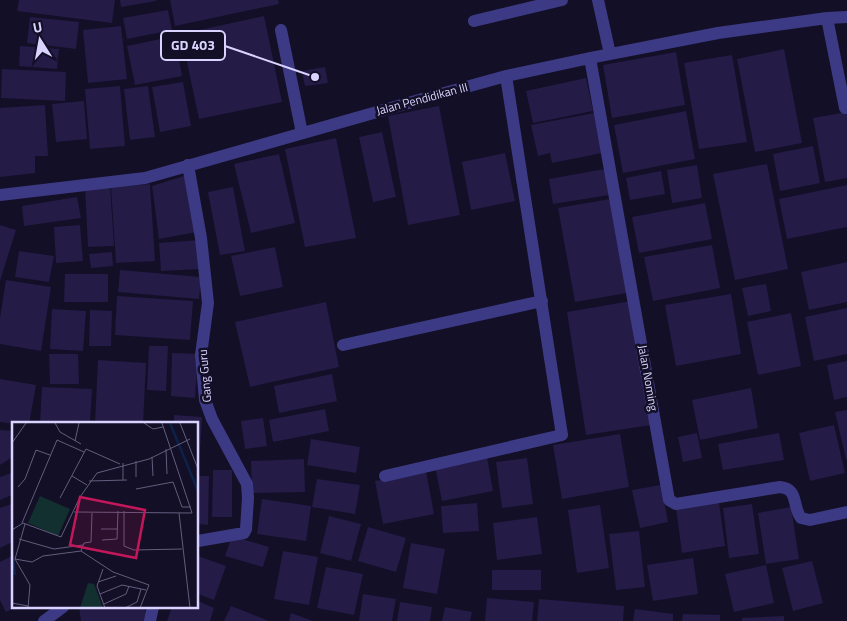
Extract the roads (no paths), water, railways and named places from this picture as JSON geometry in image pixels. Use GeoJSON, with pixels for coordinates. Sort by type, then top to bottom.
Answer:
{"type":"FeatureCollection","features":[{"type":"Feature","properties":{"kind":"street"},"geometry":{"type":"LineString","coordinates":[[474,20],[562,0]]}},
{"type":"Feature","properties":{"kind":"street"},"geometry":{"type":"LineString","coordinates":[[598,0],[610,54]]}},
{"type":"Feature","properties":{"kind":"street","name":"Jalan Pendidikan III"},"geometry":{"type":"LineString","coordinates":[[0,195],[145,178],[506,76],[718,33],[847,17]]}},
{"type":"Feature","properties":{"kind":"street"},"geometry":{"type":"LineString","coordinates":[[827,18],[845,108]]}},
{"type":"Feature","properties":{"kind":"street"},"geometry":{"type":"LineString","coordinates":[[281,30],[302,133]]}},
{"type":"Feature","properties":{"kind":"street","name":"Jalan Noming"},"geometry":{"type":"LineString","coordinates":[[590,58],[647,368],[669,500],[676,504],[780,487],[788,488],[792,491],[797,513],[801,518],[810,520],[847,512]]}},
{"type":"Feature","properties":{"kind":"street"},"geometry":{"type":"LineString","coordinates":[[385,476],[562,435],[506,76]]}},
{"type":"Feature","properties":{"kind":"street","name":"Gang Guru"},"geometry":{"type":"LineString","coordinates":[[188,165],[201,238],[208,303],[201,355],[205,400],[212,419],[246,484],[248,498],[246,529],[244,532],[199,541]]}},
{"type":"Feature","properties":{"kind":"street"},"geometry":{"type":"LineString","coordinates":[[343,345],[542,301]]}},
{"type":"Feature","properties":{"kind":"street"},"geometry":{"type":"LineString","coordinates":[[44,621],[62,608]]}},
{"type":"Feature","properties":{"kind":"street"},"geometry":{"type":"LineString","coordinates":[[150,621],[153,608]]}},
{"type":"Feature","properties":{"kind":"place","name":"GD 403"},"geometry":{"type":"Point","coordinates":[315,77]}}]}
